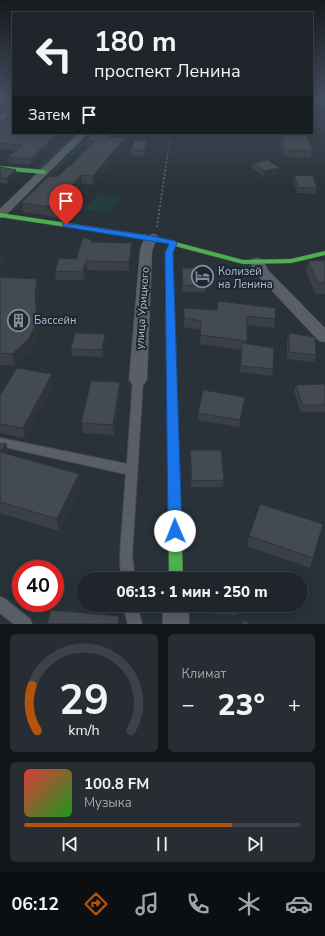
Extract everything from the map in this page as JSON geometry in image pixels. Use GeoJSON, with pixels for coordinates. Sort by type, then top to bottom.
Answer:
{"type":"FeatureCollection","features":[{"type":"Feature","properties":{"kind":"street"},"geometry":{"type":"LineString","coordinates":[[0,215],[83,134]]}},
{"type":"Feature","properties":{"kind":"street"},"geometry":{"type":"LineString","coordinates":[[0,168],[44,172]]}},
{"type":"Feature","properties":{"kind":"street"},"geometry":{"type":"LineString","coordinates":[[0,215],[154,236],[231,260],[257,262],[291,261],[325,253]]}},
{"type":"Feature","properties":{"kind":"street","name":"улица Урицкого"},"geometry":{"type":"LineString","coordinates":[[138,380],[146,251],[149,242],[154,236]]}},
{"type":"Feature","properties":{"kind":"street"},"geometry":{"type":"LineString","coordinates":[[173,243],[169,253],[176,572]]}},
{"type":"Feature","properties":{"kind":"street"},"geometry":{"type":"LineString","coordinates":[[257,262],[262,272],[325,337]]}},
{"type":"Feature","properties":{"kind":"street"},"geometry":{"type":"LineString","coordinates":[[176,612],[176,624]]}},
{"type":"Feature","properties":{"kind":"lane"},"geometry":{"type":"LineString","coordinates":[[127,572],[126,555],[138,380]]}},
{"type":"Feature","properties":{"kind":"lane"},"geometry":{"type":"LineString","coordinates":[[0,442],[131,470]]}},
{"type":"Feature","properties":{"kind":"lane"},"geometry":{"type":"LineString","coordinates":[[0,604],[25,624]]}},
{"type":"Feature","properties":{"kind":"lane"},"geometry":{"type":"LineString","coordinates":[[132,612],[135,624]]}},
{"type":"Feature","properties":{"kind":"path"},"geometry":{"type":"LineString","coordinates":[[154,236],[171,134]]}},
{"type":"Feature","properties":{"kind":"green space"},"geometry":{"type":"Polygon","coordinates":[[[71,134],[77,134],[41,169],[36,168],[71,134]]]}},
{"type":"Feature","properties":{"kind":"green space"},"geometry":{"type":"Polygon","coordinates":[[[88,134],[96,134],[13,213],[11,211],[88,134]]]}},
{"type":"Feature","properties":{"kind":"green space"},"geometry":{"type":"Polygon","coordinates":[[[98,194],[122,197],[111,213],[86,209],[98,194]]]}},
{"type":"Feature","properties":{"kind":"building"},"geometry":{"type":"Polygon","coordinates":[[[0,128],[12,128],[12,134],[57,134],[30,159],[8,157],[22,145],[0,143],[0,128]]]}},
{"type":"Feature","properties":{"kind":"building"},"geometry":{"type":"Polygon","coordinates":[[[93,134],[111,134],[108,137],[125,137],[93,176],[81,175],[59,199],[73,200],[66,209],[21,203],[48,177],[58,176],[68,166],[70,166],[94,141],[86,140],[93,134]]]}},
{"type":"Feature","properties":{"kind":"building"},"geometry":{"type":"Polygon","coordinates":[[[281,135],[306,135],[312,150],[286,150],[281,135]]]}},
{"type":"Feature","properties":{"kind":"building"},"geometry":{"type":"Polygon","coordinates":[[[134,140],[147,141],[144,150],[131,150],[134,140]]]}},
{"type":"Feature","properties":{"kind":"building"},"geometry":{"type":"Polygon","coordinates":[[[268,160],[280,168],[264,171],[253,163],[268,160]]]}},
{"type":"Feature","properties":{"kind":"building"},"geometry":{"type":"Polygon","coordinates":[[[0,167],[16,170],[7,178],[0,178],[0,167]]]}},
{"type":"Feature","properties":{"kind":"building"},"geometry":{"type":"Polygon","coordinates":[[[294,175],[313,176],[317,188],[298,188],[294,175]]]}},
{"type":"Feature","properties":{"kind":"building"},"geometry":{"type":"Polygon","coordinates":[[[83,237],[92,240],[91,242],[132,243],[129,262],[86,261],[83,272],[55,271],[59,258],[76,259],[83,237]]]}},
{"type":"Feature","properties":{"kind":"building"},"geometry":{"type":"Polygon","coordinates":[[[325,260],[325,283],[318,283],[308,261],[325,260]]]}},
{"type":"Feature","properties":{"kind":"building"},"geometry":{"type":"Polygon","coordinates":[[[182,268],[205,268],[205,286],[183,285],[182,268]]]}},
{"type":"Feature","properties":{"kind":"building","name":"Бассейн"},"geometry":{"type":"Polygon","coordinates":[[[0,277],[37,279],[35,295],[37,322],[28,340],[12,354],[0,353],[0,277]]]}},
{"type":"Feature","properties":{"kind":"building"},"geometry":{"type":"Polygon","coordinates":[[[218,301],[276,308],[275,319],[247,316],[247,341],[200,335],[201,321],[184,318],[184,308],[217,310],[218,301]]]}},
{"type":"Feature","properties":{"kind":"building"},"geometry":{"type":"Polygon","coordinates":[[[75,333],[105,334],[102,350],[71,349],[75,333]]]}},
{"type":"Feature","properties":{"kind":"building"},"geometry":{"type":"Polygon","coordinates":[[[289,333],[315,337],[316,355],[289,352],[289,333]]]}},
{"type":"Feature","properties":{"kind":"building"},"geometry":{"type":"Polygon","coordinates":[[[242,343],[274,348],[273,369],[241,366],[242,343]]]}},
{"type":"Feature","properties":{"kind":"building"},"geometry":{"type":"Polygon","coordinates":[[[17,368],[52,374],[23,428],[0,424],[0,395],[17,368]]]}},
{"type":"Feature","properties":{"kind":"building"},"geometry":{"type":"Polygon","coordinates":[[[91,381],[120,382],[113,425],[81,423],[91,381]]]}},
{"type":"Feature","properties":{"kind":"building"},"geometry":{"type":"Polygon","coordinates":[[[325,384],[325,405],[302,405],[296,385],[325,384]]]}},
{"type":"Feature","properties":{"kind":"building"},"geometry":{"type":"Polygon","coordinates":[[[203,390],[245,397],[240,420],[198,413],[203,390]]]}},
{"type":"Feature","properties":{"kind":"building"},"geometry":{"type":"Polygon","coordinates":[[[6,443],[0,452],[0,444],[6,443]]]}},
{"type":"Feature","properties":{"kind":"building"},"geometry":{"type":"Polygon","coordinates":[[[190,450],[221,450],[224,480],[192,481],[190,450]]]}},
{"type":"Feature","properties":{"kind":"building"},"geometry":{"type":"Polygon","coordinates":[[[0,452],[79,474],[57,519],[0,502],[0,452]]]}},
{"type":"Feature","properties":{"kind":"building"},"geometry":{"type":"Polygon","coordinates":[[[260,504],[323,524],[313,558],[249,536],[260,504]]]}},
{"type":"Feature","properties":{"kind":"building"},"geometry":{"type":"Polygon","coordinates":[[[64,611],[119,616],[118,624],[47,624],[50,612],[64,611]]]}},
{"type":"Feature","properties":{"kind":"building"},"geometry":{"type":"Polygon","coordinates":[[[243,620],[252,624],[242,624],[243,620]]]}},
{"type":"Feature","properties":{"kind":"traffic: fast"},"geometry":{"type":"LineString","coordinates":[[0,168],[44,172]]}},
{"type":"Feature","properties":{"kind":"traffic: fast"},"geometry":{"type":"LineString","coordinates":[[0,215],[153,238],[243,262],[291,261],[325,253]]}},
{"type":"Feature","properties":{"kind":"traffic: fast"},"geometry":{"type":"LineString","coordinates":[[173,243],[169,253],[176,572]]}},
{"type":"Feature","properties":{"kind":"place","name":"Колизей на Ленина"},"geometry":{"type":"Point","coordinates":[203,277]}},
{"type":"Feature","properties":{"kind":"place","name":"Бассейн"},"geometry":{"type":"Point","coordinates":[19,320]}},
{"type":"Feature","properties":{"kind":"route"},"geometry":{"type":"LineString","coordinates":[[66,225],[152,238],[173,243],[169,253],[175,531]]}}]}
